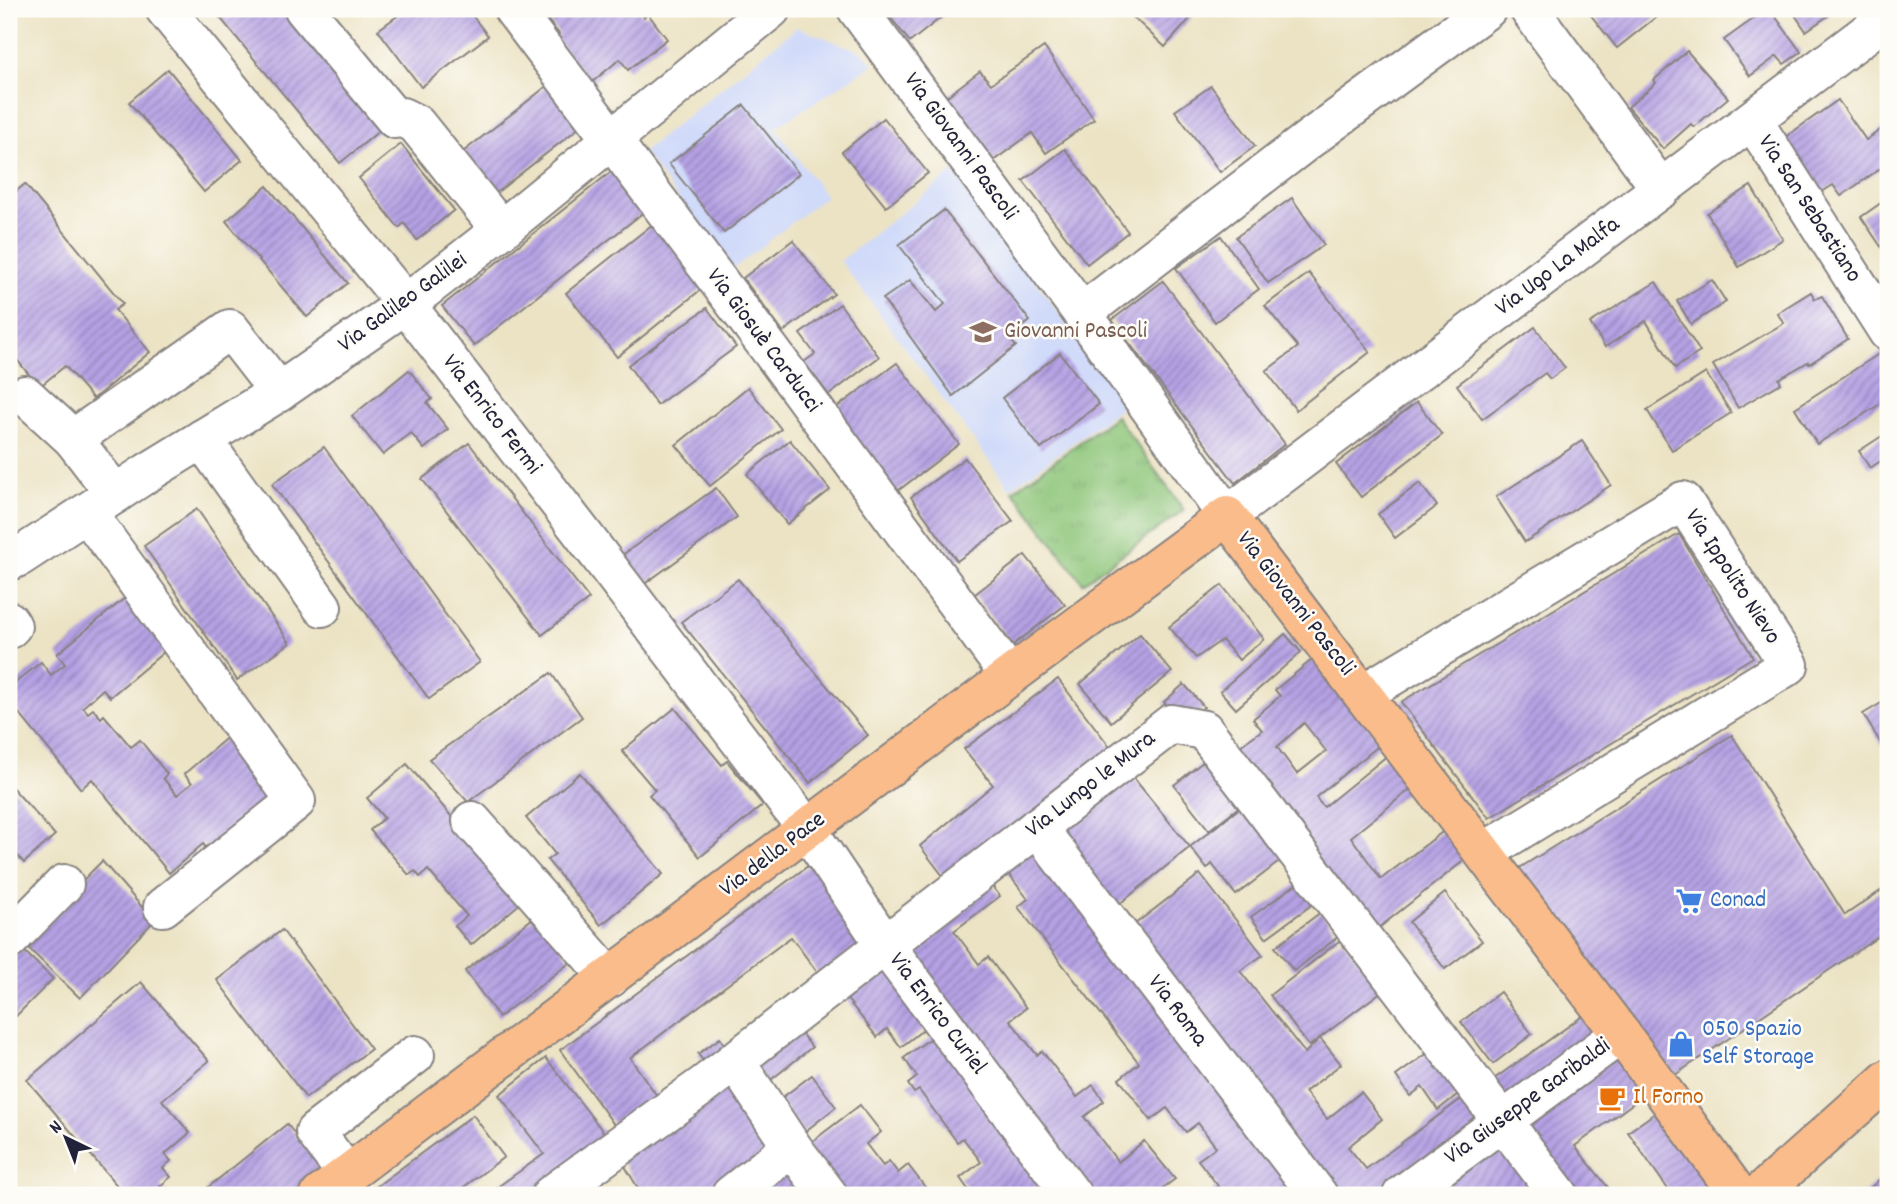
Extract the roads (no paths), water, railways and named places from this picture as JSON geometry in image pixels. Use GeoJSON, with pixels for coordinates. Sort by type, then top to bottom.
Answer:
{"type":"FeatureCollection","features":[{"type":"Feature","properties":{"kind":"main road","name":"Via della Pace"},"geometry":{"type":"LineString","coordinates":[[334,1185],[1227,516]]}},
{"type":"Feature","properties":{"kind":"main road","name":"Via Giovanni Pascoli"},"geometry":{"type":"LineString","coordinates":[[1227,516],[1364,693],[1739,1195]]}},
{"type":"Feature","properties":{"kind":"main road"},"geometry":{"type":"LineString","coordinates":[[1758,1195],[1888,1079]]}},
{"type":"Feature","properties":{"kind":"street","name":"Via Enrico Fermi"},"geometry":{"type":"LineString","coordinates":[[165,9],[406,304],[807,829]]}},
{"type":"Feature","properties":{"kind":"street"},"geometry":{"type":"LineString","coordinates":[[304,9],[394,119],[402,117],[416,124],[501,230]]}},
{"type":"Feature","properties":{"kind":"street","name":"Via Giosuè Carducci"},"geometry":{"type":"LineString","coordinates":[[513,9],[779,362],[1010,676]]}},
{"type":"Feature","properties":{"kind":"street","name":"Via Giovanni Pascoli"},"geometry":{"type":"LineString","coordinates":[[857,9],[1082,313],[1227,516]]}},
{"type":"Feature","properties":{"kind":"street"},"geometry":{"type":"LineString","coordinates":[[1082,313],[1308,140],[1487,9]]}},
{"type":"Feature","properties":{"kind":"street"},"geometry":{"type":"LineString","coordinates":[[1529,9],[1661,189]]}},
{"type":"Feature","properties":{"kind":"street","name":"Via Galileo Galilei"},"geometry":{"type":"LineString","coordinates":[[9,561],[279,392],[406,304],[501,230],[768,10]]}},
{"type":"Feature","properties":{"kind":"street","name":"Via Ugo La Malfa"},"geometry":{"type":"LineString","coordinates":[[1227,516],[1888,17]]}},
{"type":"Feature","properties":{"kind":"street","name":"Via San Sebastiano"},"geometry":{"type":"LineString","coordinates":[[1753,121],[1888,332]]}},
{"type":"Feature","properties":{"kind":"street"},"geometry":{"type":"LineString","coordinates":[[73,439],[230,329],[279,392]]}},
{"type":"Feature","properties":{"kind":"street"},"geometry":{"type":"LineString","coordinates":[[25,395],[73,439],[101,503],[296,800],[163,907]]}},
{"type":"Feature","properties":{"kind":"street"},"geometry":{"type":"LineString","coordinates":[[202,439],[322,607]]}},
{"type":"Feature","properties":{"kind":"street","name":"Via Ippolito Nievo"},"geometry":{"type":"LineString","coordinates":[[1364,693],[1683,501],[1789,665],[1483,852]]}},
{"type":"Feature","properties":{"kind":"street"},"geometry":{"type":"LineString","coordinates":[[9,621],[12,626],[9,629]]}},
{"type":"Feature","properties":{"kind":"street","name":"Via Lungo le Mura"},"geometry":{"type":"LineString","coordinates":[[551,1195],[735,1061],[1171,724],[1204,730],[1559,1195]]}},
{"type":"Feature","properties":{"kind":"street"},"geometry":{"type":"LineString","coordinates":[[472,821],[610,978]]}},
{"type":"Feature","properties":{"kind":"street","name":"Via Roma"},"geometry":{"type":"LineString","coordinates":[[1037,827],[1318,1195]]}},
{"type":"Feature","properties":{"kind":"street","name":"Via Enrico Curiel"},"geometry":{"type":"LineString","coordinates":[[807,829],[885,945],[1072,1195]]}},
{"type":"Feature","properties":{"kind":"street"},"geometry":{"type":"LineString","coordinates":[[9,940],[64,884]]}},
{"type":"Feature","properties":{"kind":"street","name":"Via Giuseppe Garibaldi"},"geometry":{"type":"LineString","coordinates":[[1402,1195],[1621,1034]]}},
{"type":"Feature","properties":{"kind":"street"},"geometry":{"type":"LineString","coordinates":[[334,1185],[315,1132],[415,1055]]}},
{"type":"Feature","properties":{"kind":"street"},"geometry":{"type":"LineString","coordinates":[[735,1061],[792,1147],[828,1195]]}},
{"type":"Feature","properties":{"kind":"street"},"geometry":{"type":"LineString","coordinates":[[731,1195],[792,1147]]}},
{"type":"Feature","properties":{"kind":"place","name":"Giovanni Pascoli"},"geometry":{"type":"Point","coordinates":[983,332]}},
{"type":"Feature","properties":{"kind":"place","name":"Conad"},"geometry":{"type":"Point","coordinates":[1689,901]}},
{"type":"Feature","properties":{"kind":"place","name":"050 Spazio Self Storage"},"geometry":{"type":"Point","coordinates":[1681,1044]}},
{"type":"Feature","properties":{"kind":"place","name":"Il Forno"},"geometry":{"type":"Point","coordinates":[1612,1098]}}]}
